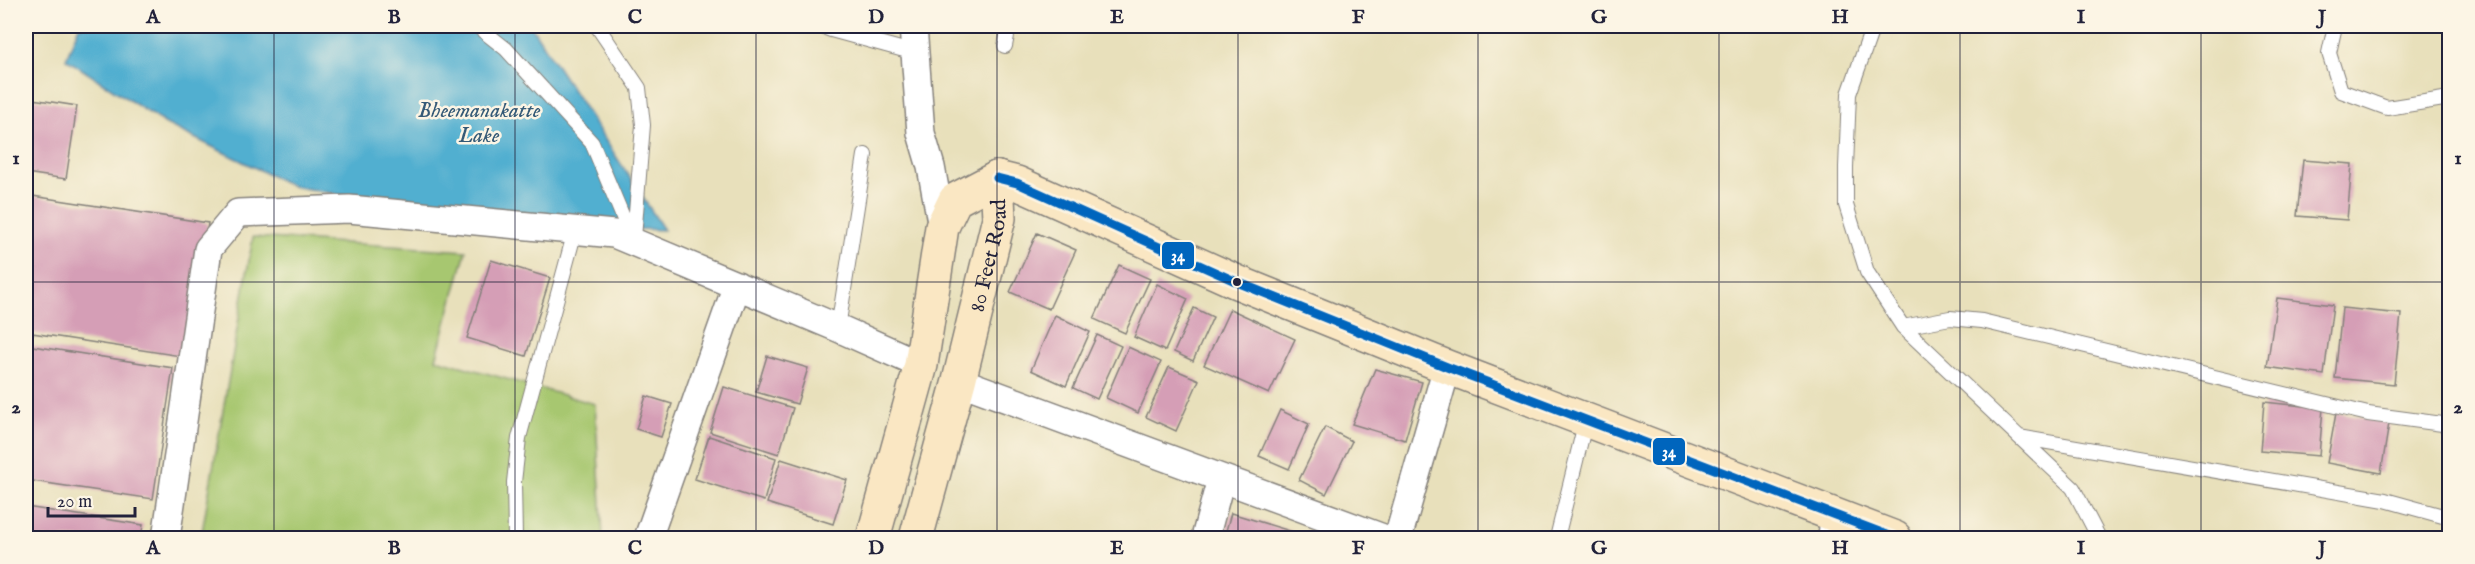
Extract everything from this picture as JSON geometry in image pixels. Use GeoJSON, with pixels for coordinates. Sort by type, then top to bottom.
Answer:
{"type":"FeatureCollection","features":[{"type":"Feature","properties":{"kind":"street"},"geometry":{"type":"LineString","coordinates":[[913,26],[921,133],[931,167],[942,227]]}},
{"type":"Feature","properties":{"kind":"street"},"geometry":{"type":"LineString","coordinates":[[997,178],[1017,183],[1238,282],[1447,367],[1586,420],[1833,527],[1895,538]]}},
{"type":"Feature","properties":{"kind":"street","name":"80 Feet Road"},"geometry":{"type":"LineString","coordinates":[[873,538],[921,365],[942,227],[955,200],[997,178],[999,218],[959,381],[916,538]]}},
{"type":"Feature","properties":{"kind":"street"},"geometry":{"type":"LineString","coordinates":[[166,538],[208,249],[238,213],[349,209],[614,234],[921,365]]}},
{"type":"Feature","properties":{"kind":"street"},"geometry":{"type":"LineString","coordinates":[[648,538],[737,285]]}},
{"type":"Feature","properties":{"kind":"street"},"geometry":{"type":"LineString","coordinates":[[1398,538],[1447,367]]}},
{"type":"Feature","properties":{"kind":"street"},"geometry":{"type":"LineString","coordinates":[[959,381],[1383,538]]}},
{"type":"Feature","properties":{"kind":"street"},"geometry":{"type":"LineString","coordinates":[[1205,538],[1221,479]]}},
{"type":"Feature","properties":{"kind":"lane"},"geometry":{"type":"LineString","coordinates":[[477,26],[506,49],[592,143],[634,242]]}},
{"type":"Feature","properties":{"kind":"lane"},"geometry":{"type":"LineString","coordinates":[[597,26],[639,88],[643,125],[634,242]]}},
{"type":"Feature","properties":{"kind":"lane"},"geometry":{"type":"LineString","coordinates":[[821,26],[915,53]]}},
{"type":"Feature","properties":{"kind":"lane"},"geometry":{"type":"LineString","coordinates":[[1005,46],[1009,26]]}},
{"type":"Feature","properties":{"kind":"lane"},"geometry":{"type":"LineString","coordinates":[[1873,26],[1850,94],[1846,205],[1867,272],[1903,327],[2073,488],[2099,538]]}},
{"type":"Feature","properties":{"kind":"lane"},"geometry":{"type":"LineString","coordinates":[[2335,26],[2329,53],[2341,91],[2387,108],[2450,98]]}},
{"type":"Feature","properties":{"kind":"lane"},"geometry":{"type":"LineString","coordinates":[[838,328],[865,155]]}},
{"type":"Feature","properties":{"kind":"lane"},"geometry":{"type":"LineString","coordinates":[[515,538],[514,482],[519,438],[575,231]]}},
{"type":"Feature","properties":{"kind":"lane"},"geometry":{"type":"LineString","coordinates":[[1903,327],[1950,318],[1982,321],[2368,414],[2450,425]]}},
{"type":"Feature","properties":{"kind":"lane"},"geometry":{"type":"LineString","coordinates":[[1557,538],[1586,420]]}},
{"type":"Feature","properties":{"kind":"lane"},"geometry":{"type":"LineString","coordinates":[[2019,437],[2385,500],[2450,518]]}},
{"type":"Feature","properties":{"kind":"green space"},"geometry":{"type":"Polygon","coordinates":[[[253,237],[466,251],[436,359],[595,404],[603,538],[201,538],[253,237]]]}},
{"type":"Feature","properties":{"kind":"water","name":"Bheemanakatte Lake"},"geometry":{"type":"Polygon","coordinates":[[[79,26],[531,26],[664,230],[501,224],[292,186],[166,124],[66,59],[79,26]]]}},
{"type":"Feature","properties":{"kind":"building"},"geometry":{"type":"Polygon","coordinates":[[[26,98],[77,106],[66,179],[26,173],[26,98]]]}},
{"type":"Feature","properties":{"kind":"building"},"geometry":{"type":"Polygon","coordinates":[[[2303,160],[2352,164],[2347,220],[2297,216],[2303,160]]]}},
{"type":"Feature","properties":{"kind":"building"},"geometry":{"type":"Polygon","coordinates":[[[26,195],[208,223],[187,357],[26,332],[26,195]]]}},
{"type":"Feature","properties":{"kind":"building"},"geometry":{"type":"Polygon","coordinates":[[[1037,233],[1076,250],[1049,309],[1010,292],[1037,233]]]}},
{"type":"Feature","properties":{"kind":"building"},"geometry":{"type":"Polygon","coordinates":[[[491,260],[550,278],[526,356],[467,338],[491,260]]]}},
{"type":"Feature","properties":{"kind":"building"},"geometry":{"type":"Polygon","coordinates":[[[1119,265],[1150,279],[1125,333],[1094,319],[1119,265]]]}},
{"type":"Feature","properties":{"kind":"building"},"geometry":{"type":"Polygon","coordinates":[[[1157,284],[1188,299],[1165,351],[1134,337],[1157,284]]]}},
{"type":"Feature","properties":{"kind":"building"},"geometry":{"type":"Polygon","coordinates":[[[2277,298],[2333,305],[2324,375],[2267,367],[2277,298]]]}},
{"type":"Feature","properties":{"kind":"building"},"geometry":{"type":"Polygon","coordinates":[[[1194,308],[1213,317],[1193,361],[1174,352],[1194,308]]]}},
{"type":"Feature","properties":{"kind":"building"},"geometry":{"type":"Polygon","coordinates":[[[2342,308],[2401,314],[2394,384],[2335,378],[2342,308]]]}},
{"type":"Feature","properties":{"kind":"building"},"geometry":{"type":"Polygon","coordinates":[[[1230,309],[1295,339],[1269,394],[1204,365],[1230,309]]]}},
{"type":"Feature","properties":{"kind":"building"},"geometry":{"type":"Polygon","coordinates":[[[1055,315],[1090,332],[1066,386],[1031,370],[1055,315]]]}},
{"type":"Feature","properties":{"kind":"building"},"geometry":{"type":"Polygon","coordinates":[[[1097,335],[1121,346],[1097,399],[1073,388],[1097,335]]]}},
{"type":"Feature","properties":{"kind":"building"},"geometry":{"type":"Polygon","coordinates":[[[26,345],[173,368],[153,499],[26,480],[26,345]]]}},
{"type":"Feature","properties":{"kind":"building"},"geometry":{"type":"Polygon","coordinates":[[[1128,347],[1161,362],[1138,413],[1106,398],[1128,347]]]}},
{"type":"Feature","properties":{"kind":"building"},"geometry":{"type":"Polygon","coordinates":[[[767,356],[808,368],[797,404],[756,392],[767,356]]]}},
{"type":"Feature","properties":{"kind":"building"},"geometry":{"type":"Polygon","coordinates":[[[1169,367],[1199,380],[1176,431],[1146,417],[1169,367]]]}},
{"type":"Feature","properties":{"kind":"building"},"geometry":{"type":"Polygon","coordinates":[[[1375,369],[1422,382],[1405,440],[1352,424],[1375,369]]]}},
{"type":"Feature","properties":{"kind":"building"},"geometry":{"type":"Polygon","coordinates":[[[724,387],[793,408],[779,454],[710,432],[724,387]]]}},
{"type":"Feature","properties":{"kind":"building"},"geometry":{"type":"Polygon","coordinates":[[[646,396],[672,404],[661,437],[636,429],[646,396]]]}},
{"type":"Feature","properties":{"kind":"building"},"geometry":{"type":"Polygon","coordinates":[[[2264,402],[2323,408],[2319,456],[2260,451],[2264,402]]]}},
{"type":"Feature","properties":{"kind":"building"},"geometry":{"type":"Polygon","coordinates":[[[1280,410],[1309,424],[1289,469],[1259,456],[1280,410]]]}},
{"type":"Feature","properties":{"kind":"building"},"geometry":{"type":"Polygon","coordinates":[[[2336,413],[2389,423],[2381,473],[2327,463],[2336,413]]]}},
{"type":"Feature","properties":{"kind":"building"},"geometry":{"type":"Polygon","coordinates":[[[1325,427],[1352,441],[1326,494],[1299,480],[1325,427]]]}},
{"type":"Feature","properties":{"kind":"building"},"geometry":{"type":"Polygon","coordinates":[[[709,436],[776,458],[764,501],[695,479],[709,436]]]}},
{"type":"Feature","properties":{"kind":"building"},"geometry":{"type":"Polygon","coordinates":[[[781,459],[847,480],[833,524],[767,503],[781,459]]]}},
{"type":"Feature","properties":{"kind":"building"},"geometry":{"type":"Polygon","coordinates":[[[26,507],[143,525],[141,538],[26,538],[26,507]]]}},
{"type":"Feature","properties":{"kind":"building"},"geometry":{"type":"Polygon","coordinates":[[[1231,513],[1313,538],[1224,538],[1231,513]]]}},
{"type":"Feature","properties":{"kind":"transit line","name":"34"},"geometry":{"type":"LineString","coordinates":[[997,178],[1017,183],[1237,282],[1447,367],[1895,538]]}}]}
